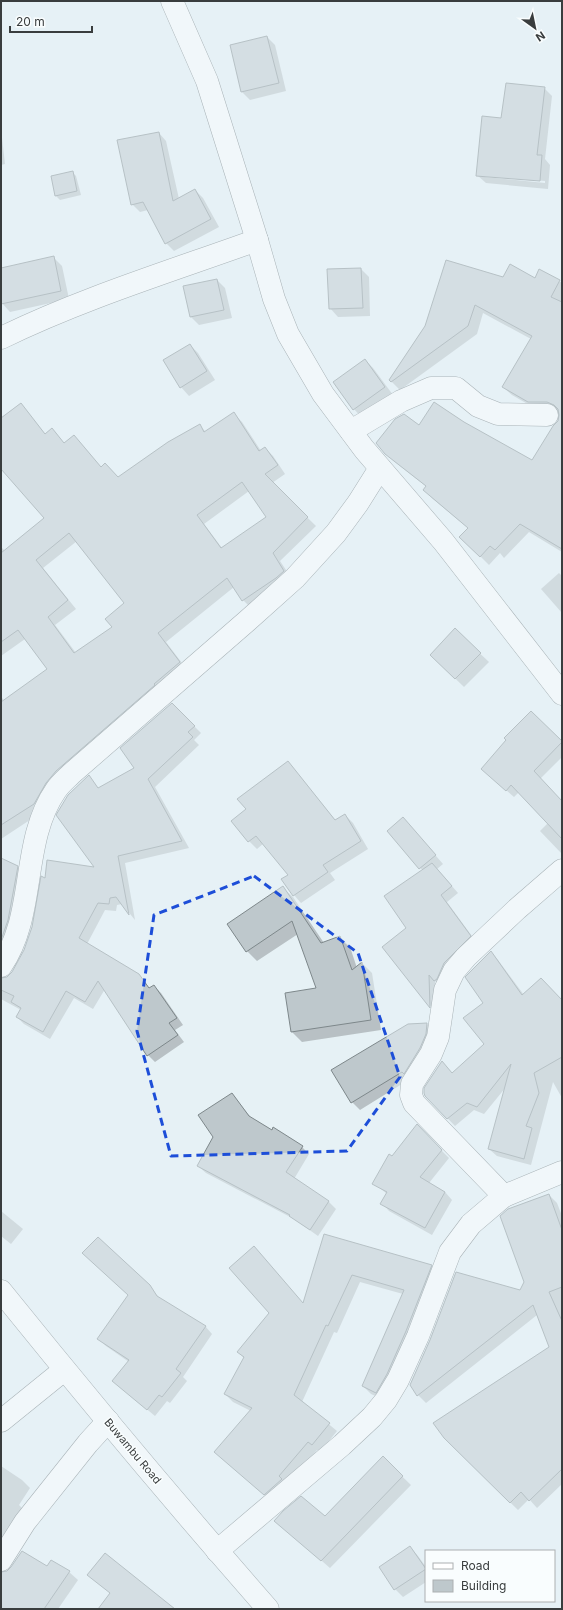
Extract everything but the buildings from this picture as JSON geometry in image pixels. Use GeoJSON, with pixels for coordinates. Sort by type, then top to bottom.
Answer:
{"type":"FeatureCollection","features":[{"type":"Feature","properties":{"kind":"street"},"geometry":{"type":"LineString","coordinates":[[172,1],[207,81],[274,298],[288,334],[323,394],[351,431],[380,468],[443,541],[562,694]]}},
{"type":"Feature","properties":{"kind":"street"},"geometry":{"type":"LineString","coordinates":[[1,338],[34,322],[85,302],[257,240]]}},
{"type":"Feature","properties":{"kind":"street"},"geometry":{"type":"LineString","coordinates":[[351,431],[401,401],[431,388],[456,388],[478,406],[498,414],[547,415]]}},
{"type":"Feature","properties":{"kind":"street"},"geometry":{"type":"LineString","coordinates":[[1,966],[9,955],[21,922],[35,844],[44,811],[56,789],[76,769],[248,622],[295,578],[336,534],[380,468]]}},
{"type":"Feature","properties":{"kind":"street"},"geometry":{"type":"LineString","coordinates":[[504,1196],[414,1103],[411,1095],[412,1084],[431,1054],[438,1036],[445,990],[454,971],[466,957],[517,909],[562,870]]}},
{"type":"Feature","properties":{"kind":"street"},"geometry":{"type":"LineString","coordinates":[[217,1551],[342,1445],[372,1417],[386,1400],[398,1380],[418,1336],[450,1252],[470,1224],[504,1196],[562,1172]]}},
{"type":"Feature","properties":{"kind":"street","name":"Buwambu Road"},"geometry":{"type":"LineString","coordinates":[[1,1291],[64,1370],[268,1609]]}},
{"type":"Feature","properties":{"kind":"street"},"geometry":{"type":"LineString","coordinates":[[1,1421],[64,1370]]}},
{"type":"Feature","properties":{"kind":"street"},"geometry":{"type":"LineString","coordinates":[[1,1560],[25,1522],[88,1443],[108,1421]]}},
{"type":"Feature","properties":{"kind":"highlighted area"},"geometry":{"type":"Polygon","coordinates":[[[254,876],[358,953],[400,1077],[347,1151],[171,1156],[137,1031],[154,915],[254,876]]]}}]}
